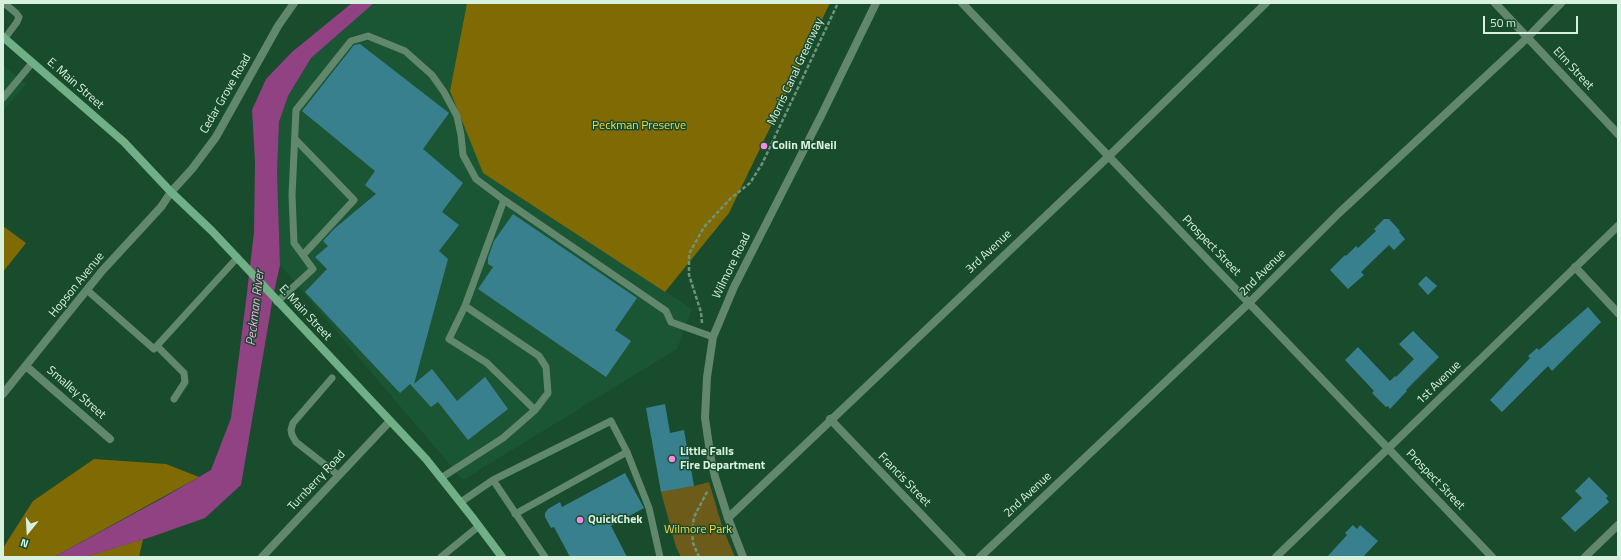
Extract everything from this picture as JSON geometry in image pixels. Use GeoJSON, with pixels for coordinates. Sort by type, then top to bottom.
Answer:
{"type":"FeatureCollection","features":[{"type":"Feature","properties":{"kind":"main road","name":"E. Main Street"},"geometry":{"type":"LineString","coordinates":[[4,38],[124,142],[171,192],[186,204],[390,421],[461,502],[502,557]]}},
{"type":"Feature","properties":{"kind":"street","name":"Cedar Grove Road"},"geometry":{"type":"LineString","coordinates":[[171,192],[192,169],[216,137],[278,26],[294,3]]}},
{"type":"Feature","properties":{"kind":"street","name":"Wilmore Road"},"geometry":{"type":"LineString","coordinates":[[743,557],[728,518],[715,477],[705,418],[707,377],[713,337],[734,287],[821,116],[876,3]]}},
{"type":"Feature","properties":{"kind":"street","name":"3rd Avenue"},"geometry":{"type":"LineString","coordinates":[[728,518],[830,419],[1108,156],[1266,3]]}},
{"type":"Feature","properties":{"kind":"street","name":"Elm Street"},"geometry":{"type":"LineString","coordinates":[[1495,3],[1618,134]]}},
{"type":"Feature","properties":{"kind":"street","name":"2nd Avenue"},"geometry":{"type":"LineString","coordinates":[[980,557],[1249,303],[1339,213],[1527,38],[1561,3]]}},
{"type":"Feature","properties":{"kind":"street","name":"Prospect Street"},"geometry":{"type":"LineString","coordinates":[[967,5],[1108,156],[1492,557]]}},
{"type":"Feature","properties":{"kind":"street","name":"Hopson Avenue"},"geometry":{"type":"LineString","coordinates":[[3,394],[87,290],[161,207],[171,192]]}},
{"type":"Feature","properties":{"kind":"street","name":"1st Avenue"},"geometry":{"type":"LineString","coordinates":[[1276,557],[1618,226]]}},
{"type":"Feature","properties":{"kind":"street"},"geometry":{"type":"LineString","coordinates":[[1575,267],[1618,313]]}},
{"type":"Feature","properties":{"kind":"street","name":"Smalley Street"},"geometry":{"type":"LineString","coordinates":[[26,366],[110,439]]}},
{"type":"Feature","properties":{"kind":"street","name":"Francis Street"},"geometry":{"type":"LineString","coordinates":[[830,419],[962,557]]}},
{"type":"Feature","properties":{"kind":"street","name":"Turnberry Road"},"geometry":{"type":"LineString","coordinates":[[262,557],[390,421]]}},
{"type":"Feature","properties":{"kind":"street"},"geometry":{"type":"LineString","coordinates":[[1585,557],[1618,525]]}},
{"type":"Feature","properties":{"kind":"lane"},"geometry":{"type":"LineString","coordinates":[[4,3],[16,13],[18,17],[17,22],[4,38]]}},
{"type":"Feature","properties":{"kind":"lane"},"geometry":{"type":"LineString","coordinates":[[276,301],[313,269],[294,243],[292,195],[296,140],[296,110],[351,41],[368,36],[404,51],[432,75],[444,92],[457,116],[463,154],[476,180],[666,311],[671,322],[713,337]]}},
{"type":"Feature","properties":{"kind":"lane"},"geometry":{"type":"LineString","coordinates":[[3,98],[32,62]]}},
{"type":"Feature","properties":{"kind":"lane"},"geometry":{"type":"LineString","coordinates":[[296,140],[354,200],[303,255]]}},
{"type":"Feature","properties":{"kind":"lane"},"geometry":{"type":"LineString","coordinates":[[504,200],[465,306],[448,339],[487,363],[535,410]]}},
{"type":"Feature","properties":{"kind":"lane"},"geometry":{"type":"LineString","coordinates":[[87,290],[154,349],[237,258]]}},
{"type":"Feature","properties":{"kind":"lane"},"geometry":{"type":"LineString","coordinates":[[441,478],[503,438],[535,410],[548,393],[546,367],[540,356],[465,306]]}},
{"type":"Feature","properties":{"kind":"lane"},"geometry":{"type":"LineString","coordinates":[[157,346],[184,373],[184,382],[174,399]]}},
{"type":"Feature","properties":{"kind":"lane"},"geometry":{"type":"LineString","coordinates":[[332,378],[293,423],[291,430],[296,442],[338,476]]}},
{"type":"Feature","properties":{"kind":"lane"},"geometry":{"type":"LineString","coordinates":[[461,502],[493,480],[611,421],[627,452],[649,508],[660,557]]}},
{"type":"Feature","properties":{"kind":"lane"},"geometry":{"type":"LineString","coordinates":[[516,514],[627,452]]}},
{"type":"Feature","properties":{"kind":"lane"},"geometry":{"type":"LineString","coordinates":[[493,480],[545,557]]}},
{"type":"Feature","properties":{"kind":"lane"},"geometry":{"type":"LineString","coordinates":[[441,557],[479,526]]}},
{"type":"Feature","properties":{"kind":"path","name":"Morris Canal Greenway"},"geometry":{"type":"LineString","coordinates":[[703,334],[701,312],[689,275],[689,254],[704,227],[731,198],[750,183],[762,164],[838,3]]}},
{"type":"Feature","properties":{"kind":"path"},"geometry":{"type":"LineString","coordinates":[[699,557],[693,543],[692,531],[694,517],[715,477]]}},
{"type":"Feature","properties":{"kind":"shaded area"},"geometry":{"type":"Polygon","coordinates":[[[374,3],[467,3],[450,91],[483,173],[692,309],[677,349],[463,480],[280,265],[277,172],[279,122],[288,96],[311,58],[374,3]]]}},
{"type":"Feature","properties":{"kind":"shaded area"},"geometry":{"type":"Polygon","coordinates":[[[3,65],[26,84],[3,111],[3,65]]]}},
{"type":"Feature","properties":{"kind":"green space","name":"Peckman Preserve"},"geometry":{"type":"Polygon","coordinates":[[[467,3],[830,3],[729,213],[665,292],[483,173],[450,91],[467,3]]]}},
{"type":"Feature","properties":{"kind":"green space"},"geometry":{"type":"Polygon","coordinates":[[[3,226],[26,243],[3,272],[3,226]]]}},
{"type":"Feature","properties":{"kind":"green space"},"geometry":{"type":"Polygon","coordinates":[[[94,459],[166,464],[199,477],[54,557],[3,557],[3,548],[33,501],[94,459]]]}},
{"type":"Feature","properties":{"kind":"green space","name":"Wilmore Park"},"geometry":{"type":"Polygon","coordinates":[[[709,482],[723,529],[735,557],[681,557],[676,547],[661,492],[709,482]]]}},
{"type":"Feature","properties":{"kind":"green space"},"geometry":{"type":"Polygon","coordinates":[[[143,539],[139,557],[86,557],[143,539]]]}},
{"type":"Feature","properties":{"kind":"water","name":"Peckman River"},"geometry":{"type":"Polygon","coordinates":[[[352,3],[374,3],[311,58],[288,96],[279,122],[277,172],[280,265],[273,297],[241,485],[205,518],[151,537],[86,557],[54,557],[211,470],[231,418],[254,232],[255,161],[252,110],[266,79],[292,52],[352,3]]]}},
{"type":"Feature","properties":{"kind":"building"},"geometry":{"type":"Polygon","coordinates":[[[360,44],[449,113],[423,149],[463,183],[442,212],[459,225],[439,251],[448,259],[414,384],[432,369],[457,401],[485,377],[508,409],[468,440],[438,402],[431,407],[410,384],[400,393],[305,292],[327,269],[315,257],[328,246],[323,241],[334,229],[376,194],[365,185],[375,171],[302,111],[354,45],[360,44]]]}},
{"type":"Feature","properties":{"kind":"building"},"geometry":{"type":"Polygon","coordinates":[[[513,214],[637,298],[615,330],[631,341],[606,377],[478,289],[493,267],[488,264],[488,258],[494,241],[513,214]]]}},
{"type":"Feature","properties":{"kind":"building"},"geometry":{"type":"Polygon","coordinates":[[[1384,219],[1389,219],[1405,239],[1394,250],[1389,245],[1361,272],[1364,275],[1348,289],[1330,270],[1345,255],[1346,256],[1356,246],[1358,248],[1376,231],[1374,229],[1384,219]]]}},
{"type":"Feature","properties":{"kind":"building"},"geometry":{"type":"Polygon","coordinates":[[[1426,276],[1437,286],[1428,295],[1418,284],[1426,276]]]}},
{"type":"Feature","properties":{"kind":"building"},"geometry":{"type":"Polygon","coordinates":[[[1588,307],[1601,322],[1552,371],[1548,366],[1502,412],[1490,400],[1530,358],[1528,356],[1537,348],[1539,350],[1588,307]]]}},
{"type":"Feature","properties":{"kind":"building"},"geometry":{"type":"Polygon","coordinates":[[[1413,331],[1439,357],[1406,390],[1407,391],[1390,409],[1372,393],[1374,391],[1345,360],[1358,347],[1390,381],[1414,359],[1399,344],[1413,331]]]}},
{"type":"Feature","properties":{"kind":"building","name":"Little Falls Fire Department"},"geometry":{"type":"Polygon","coordinates":[[[665,404],[670,433],[684,430],[694,486],[661,492],[646,408],[665,404]]]}},
{"type":"Feature","properties":{"kind":"building"},"geometry":{"type":"Polygon","coordinates":[[[625,473],[644,508],[611,526],[627,557],[570,557],[554,527],[551,528],[545,517],[545,513],[548,509],[560,502],[562,507],[625,473]]]}},
{"type":"Feature","properties":{"kind":"building"},"geometry":{"type":"Polygon","coordinates":[[[1589,477],[1608,496],[1606,498],[1609,502],[1575,532],[1561,518],[1582,498],[1575,491],[1589,477]]]}},
{"type":"Feature","properties":{"kind":"building"},"geometry":{"type":"Polygon","coordinates":[[[1353,525],[1357,529],[1360,525],[1378,541],[1363,557],[1327,557],[1347,535],[1345,533],[1353,525]]]}},
{"type":"Feature","properties":{"kind":"place","name":"Colin McNeil"},"geometry":{"type":"Point","coordinates":[764,146]}},
{"type":"Feature","properties":{"kind":"place","name":"Little Falls Fire Department"},"geometry":{"type":"Point","coordinates":[672,459]}},
{"type":"Feature","properties":{"kind":"place","name":"QuickChek"},"geometry":{"type":"Point","coordinates":[580,520]}}]}
